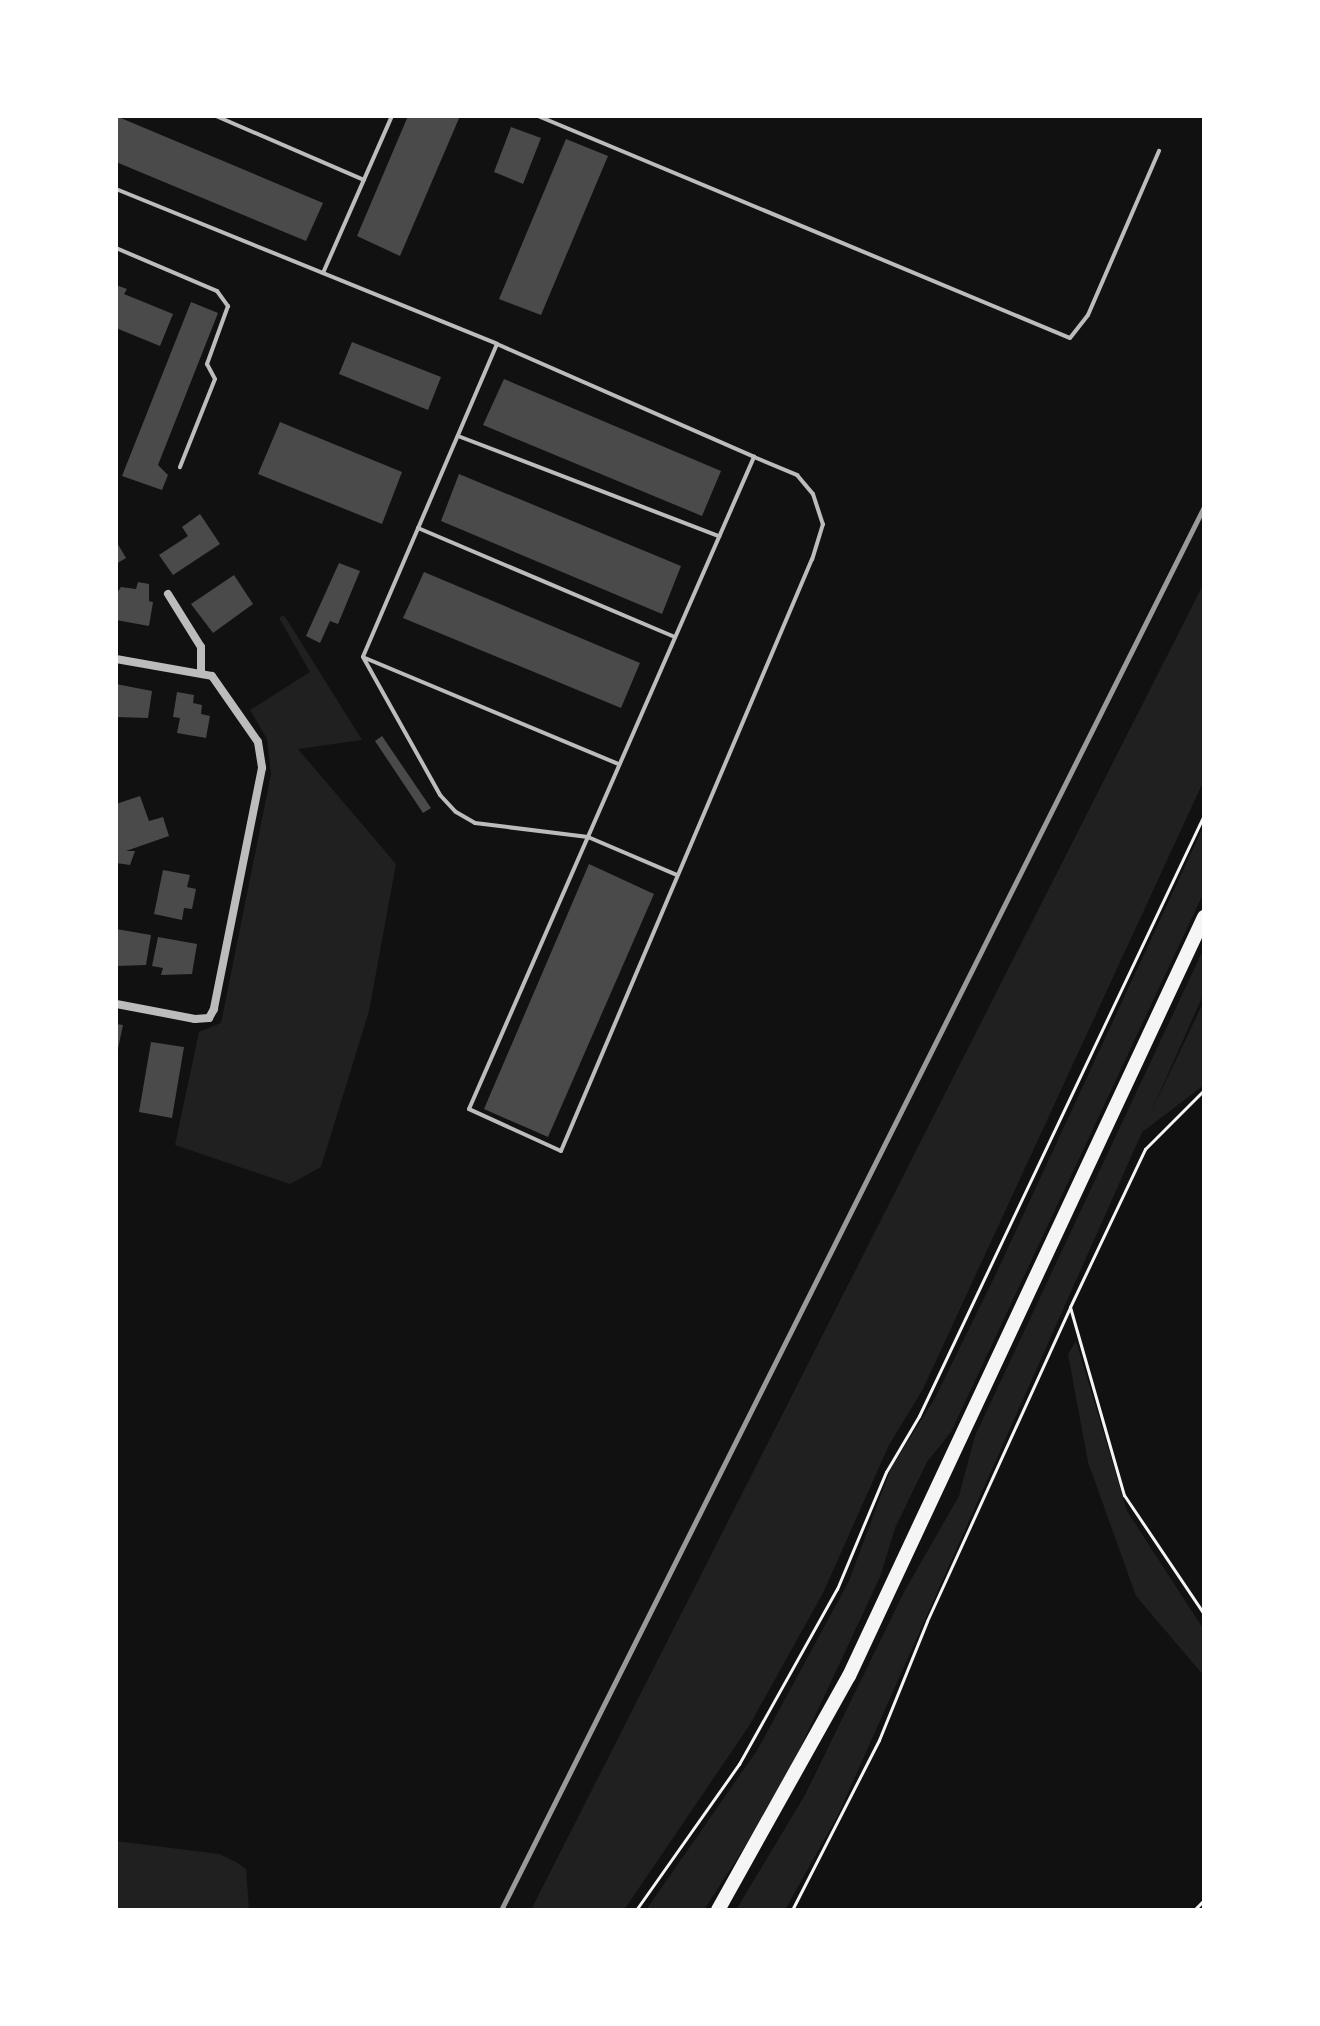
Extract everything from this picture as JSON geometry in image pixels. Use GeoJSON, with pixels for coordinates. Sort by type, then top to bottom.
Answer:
{"type":"FeatureCollection","features":[{"type":"Feature","properties":{"kind":"highway"},"geometry":{"type":"LineString","coordinates":[[718,1910],[849,1676],[1204,917]]}},
{"type":"Feature","properties":{"kind":"street"},"geometry":{"type":"LineString","coordinates":[[168,594],[201,647],[201,673]]}},
{"type":"Feature","properties":{"kind":"street"},"geometry":{"type":"LineString","coordinates":[[116,659],[212,676],[258,742],[262,768],[209,1018],[116,1004]]}},
{"type":"Feature","properties":{"kind":"lane"},"geometry":{"type":"LineString","coordinates":[[216,116],[364,180]]}},
{"type":"Feature","properties":{"kind":"lane"},"geometry":{"type":"LineString","coordinates":[[323,273],[392,116]]}},
{"type":"Feature","properties":{"kind":"lane"},"geometry":{"type":"LineString","coordinates":[[538,116],[1070,338],[1088,315],[1159,151]]}},
{"type":"Feature","properties":{"kind":"lane"},"geometry":{"type":"LineString","coordinates":[[116,189],[497,344],[797,475],[813,494],[823,524],[561,1151],[469,1109],[754,457]]}},
{"type":"Feature","properties":{"kind":"lane"},"geometry":{"type":"LineString","coordinates":[[116,248],[217,291],[228,306],[207,364],[215,379],[180,467]]}},
{"type":"Feature","properties":{"kind":"lane"},"geometry":{"type":"LineString","coordinates":[[363,657],[497,344]]}},
{"type":"Feature","properties":{"kind":"lane"},"geometry":{"type":"LineString","coordinates":[[458,436],[719,536]]}},
{"type":"Feature","properties":{"kind":"lane"},"geometry":{"type":"LineString","coordinates":[[418,528],[675,637]]}},
{"type":"Feature","properties":{"kind":"lane"},"geometry":{"type":"LineString","coordinates":[[363,657],[440,795],[456,812],[475,823],[588,837],[677,875]]}},
{"type":"Feature","properties":{"kind":"lane"},"geometry":{"type":"LineString","coordinates":[[363,657],[620,765]]}},
{"type":"Feature","properties":{"kind":"path"},"geometry":{"type":"LineString","coordinates":[[636,1910],[739,1764],[837,1589],[886,1472],[919,1416],[1204,815]]}},
{"type":"Feature","properties":{"kind":"path"},"geometry":{"type":"LineString","coordinates":[[792,1910],[879,1740],[927,1621],[1145,1149],[1204,1090]]}},
{"type":"Feature","properties":{"kind":"path"},"geometry":{"type":"LineString","coordinates":[[1070,1307],[1124,1495],[1204,1614]]}},
{"type":"Feature","properties":{"kind":"path"},"geometry":{"type":"LineString","coordinates":[[1194,1910],[1204,1900]]}},
{"type":"Feature","properties":{"kind":"shaded area"},"geometry":{"type":"Polygon","coordinates":[[[1204,583],[1204,780],[923,1389],[889,1445],[823,1593],[749,1726],[624,1910],[531,1910],[1204,583]]]}},
{"type":"Feature","properties":{"kind":"shaded area"},"geometry":{"type":"Polygon","coordinates":[[[284,615],[362,740],[298,749],[396,864],[369,1011],[321,1167],[290,1184],[175,1145],[199,1032],[221,1023],[271,774],[267,739],[250,710],[310,672],[279,618],[284,615]]]}},
{"type":"Feature","properties":{"kind":"shaded area"},"geometry":{"type":"Polygon","coordinates":[[[1204,825],[1204,892],[951,1432],[927,1462],[895,1528],[880,1577],[778,1795],[704,1910],[646,1910],[758,1749],[849,1581],[891,1468],[934,1400],[994,1278],[1204,825]]]}},
{"type":"Feature","properties":{"kind":"shaded area"},"geometry":{"type":"Polygon","coordinates":[[[1204,948],[1204,993],[838,1815],[785,1910],[736,1910],[805,1795],[904,1592],[959,1496],[975,1436],[1204,948]]]}},
{"type":"Feature","properties":{"kind":"shaded area"},"geometry":{"type":"Polygon","coordinates":[[[1204,1001],[1204,1085],[1141,1133],[1204,1001]]]}},
{"type":"Feature","properties":{"kind":"shaded area"},"geometry":{"type":"Polygon","coordinates":[[[1076,1341],[1127,1511],[1204,1630],[1204,1676],[1136,1596],[1088,1462],[1068,1354],[1076,1341]]]}},
{"type":"Feature","properties":{"kind":"shaded area"},"geometry":{"type":"Polygon","coordinates":[[[116,1841],[219,1854],[236,1862],[246,1869],[249,1910],[116,1910],[116,1841]]]}},
{"type":"Feature","properties":{"kind":"building"},"geometry":{"type":"Polygon","coordinates":[[[116,116],[323,203],[306,241],[116,162],[116,116]]]}},
{"type":"Feature","properties":{"kind":"building"},"geometry":{"type":"Polygon","coordinates":[[[408,116],[460,116],[400,256],[357,236],[408,116]]]}},
{"type":"Feature","properties":{"kind":"building"},"geometry":{"type":"Polygon","coordinates":[[[511,127],[541,138],[523,184],[494,172],[511,127]]]}},
{"type":"Feature","properties":{"kind":"building"},"geometry":{"type":"Polygon","coordinates":[[[566,139],[608,156],[541,315],[499,299],[566,139]]]}},
{"type":"Feature","properties":{"kind":"building"},"geometry":{"type":"Polygon","coordinates":[[[116,285],[127,289],[124,294],[173,314],[160,346],[116,328],[116,285]]]}},
{"type":"Feature","properties":{"kind":"building"},"geometry":{"type":"Polygon","coordinates":[[[191,302],[218,313],[158,465],[168,475],[162,490],[122,476],[191,302]]]}},
{"type":"Feature","properties":{"kind":"building"},"geometry":{"type":"Polygon","coordinates":[[[352,342],[441,377],[428,410],[339,374],[352,342]]]}},
{"type":"Feature","properties":{"kind":"building"},"geometry":{"type":"Polygon","coordinates":[[[504,379],[721,471],[702,516],[483,425],[504,379]]]}},
{"type":"Feature","properties":{"kind":"building"},"geometry":{"type":"Polygon","coordinates":[[[280,422],[402,472],[382,524],[258,474],[280,422]]]}},
{"type":"Feature","properties":{"kind":"building"},"geometry":{"type":"Polygon","coordinates":[[[459,474],[681,566],[662,614],[441,521],[459,474]]]}},
{"type":"Feature","properties":{"kind":"building"},"geometry":{"type":"Polygon","coordinates":[[[200,514],[220,544],[173,575],[159,555],[188,536],[182,527],[200,514]]]}},
{"type":"Feature","properties":{"kind":"building"},"geometry":{"type":"Polygon","coordinates":[[[116,541],[126,558],[116,564],[116,541]]]}},
{"type":"Feature","properties":{"kind":"building"},"geometry":{"type":"Polygon","coordinates":[[[339,563],[360,571],[338,624],[330,621],[320,643],[306,636],[339,563]]]}},
{"type":"Feature","properties":{"kind":"building"},"geometry":{"type":"Polygon","coordinates":[[[424,572],[640,663],[621,708],[403,618],[424,572]]]}},
{"type":"Feature","properties":{"kind":"building"},"geometry":{"type":"Polygon","coordinates":[[[234,575],[253,604],[213,633],[191,604],[234,575]]]}},
{"type":"Feature","properties":{"kind":"building"},"geometry":{"type":"Polygon","coordinates":[[[138,582],[149,584],[149,601],[153,602],[149,626],[116,620],[116,594],[121,587],[136,589],[138,582]]]}},
{"type":"Feature","properties":{"kind":"building"},"geometry":{"type":"Polygon","coordinates":[[[116,684],[152,691],[148,718],[116,717],[116,684]]]}},
{"type":"Feature","properties":{"kind":"building"},"geometry":{"type":"Polygon","coordinates":[[[177,692],[194,695],[193,703],[202,705],[201,714],[210,716],[206,738],[177,733],[180,718],[173,717],[177,692]]]}},
{"type":"Feature","properties":{"kind":"building"},"geometry":{"type":"Polygon","coordinates":[[[382,736],[431,808],[423,813],[375,741],[382,736]]]}},
{"type":"Feature","properties":{"kind":"building"},"geometry":{"type":"Polygon","coordinates":[[[140,796],[149,821],[163,817],[169,836],[126,851],[135,851],[130,865],[116,863],[116,804],[140,796]]]}},
{"type":"Feature","properties":{"kind":"building"},"geometry":{"type":"Polygon","coordinates":[[[589,864],[654,894],[548,1137],[484,1109],[589,864]]]}},
{"type":"Feature","properties":{"kind":"building"},"geometry":{"type":"Polygon","coordinates":[[[163,870],[190,875],[187,887],[196,889],[192,909],[184,908],[182,920],[154,914],[163,870]]]}},
{"type":"Feature","properties":{"kind":"building"},"geometry":{"type":"Polygon","coordinates":[[[116,929],[151,935],[146,965],[116,966],[116,929]]]}},
{"type":"Feature","properties":{"kind":"building"},"geometry":{"type":"Polygon","coordinates":[[[158,937],[197,944],[192,974],[161,975],[163,968],[152,966],[158,937]]]}},
{"type":"Feature","properties":{"kind":"building"},"geometry":{"type":"Polygon","coordinates":[[[116,1024],[123,1025],[117,1053],[116,1053],[116,1024]]]}},
{"type":"Feature","properties":{"kind":"building"},"geometry":{"type":"Polygon","coordinates":[[[151,1042],[184,1047],[172,1118],[139,1112],[151,1042]]]}},
{"type":"Feature","properties":{"kind":"railway"},"geometry":{"type":"LineString","coordinates":[[501,1910],[1204,507]]}}]}
